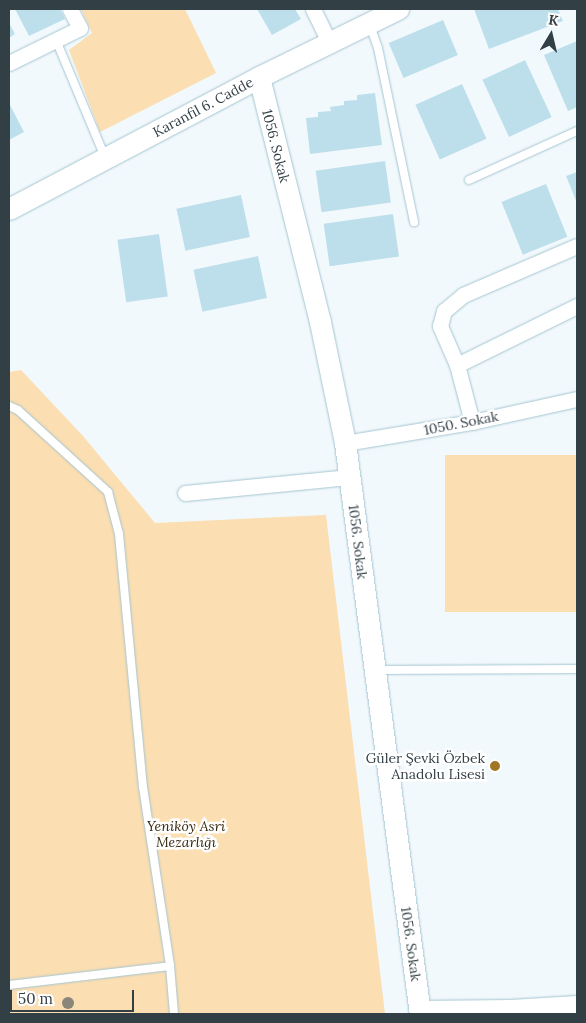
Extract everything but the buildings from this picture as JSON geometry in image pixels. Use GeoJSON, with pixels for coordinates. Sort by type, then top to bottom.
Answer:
{"type":"FeatureCollection","features":[{"type":"Feature","properties":{"kind":"street"},"geometry":{"type":"LineString","coordinates":[[9,63],[80,28],[70,9]]}},
{"type":"Feature","properties":{"kind":"street"},"geometry":{"type":"LineString","coordinates":[[313,9],[329,42]]}},
{"type":"Feature","properties":{"kind":"street","name":"Karanfil 6. Cadde"},"geometry":{"type":"LineString","coordinates":[[9,209],[259,77],[398,9]]}},
{"type":"Feature","properties":{"kind":"street","name":"1056. Sokak"},"geometry":{"type":"LineString","coordinates":[[259,77],[320,322],[345,443],[420,1012]]}},
{"type":"Feature","properties":{"kind":"street"},"geometry":{"type":"LineString","coordinates":[[472,422],[457,364],[440,326],[444,311],[463,295],[577,246]]}},
{"type":"Feature","properties":{"kind":"street"},"geometry":{"type":"LineString","coordinates":[[457,364],[577,306]]}},
{"type":"Feature","properties":{"kind":"street","name":"1050. Sokak"},"geometry":{"type":"LineString","coordinates":[[345,443],[472,422],[577,399]]}},
{"type":"Feature","properties":{"kind":"street"},"geometry":{"type":"LineString","coordinates":[[186,493],[349,476]]}},
{"type":"Feature","properties":{"kind":"street"},"geometry":{"type":"LineString","coordinates":[[420,1012],[577,1006]]}},
{"type":"Feature","properties":{"kind":"lane"},"geometry":{"type":"LineString","coordinates":[[369,23],[378,48],[414,222]]}},
{"type":"Feature","properties":{"kind":"lane"},"geometry":{"type":"LineString","coordinates":[[56,40],[106,158]]}},
{"type":"Feature","properties":{"kind":"lane"},"geometry":{"type":"LineString","coordinates":[[470,180],[577,131]]}},
{"type":"Feature","properties":{"kind":"lane"},"geometry":{"type":"LineString","coordinates":[[9,406],[18,410],[108,492],[119,534],[143,787],[170,966],[174,1014]]}},
{"type":"Feature","properties":{"kind":"lane"},"geometry":{"type":"LineString","coordinates":[[374,670],[577,669]]}},
{"type":"Feature","properties":{"kind":"lane"},"geometry":{"type":"LineString","coordinates":[[9,985],[170,966]]}},
{"type":"Feature","properties":{"kind":"green space"},"geometry":{"type":"Polygon","coordinates":[[[81,9],[185,9],[216,73],[100,132],[69,50],[92,33],[81,9]]]}},
{"type":"Feature","properties":{"kind":"green space","name":"Yeniköy Asri Mezarlığı"},"geometry":{"type":"Polygon","coordinates":[[[21,370],[83,436],[155,523],[326,515],[385,1014],[9,1014],[9,372],[21,370]]]}},
{"type":"Feature","properties":{"kind":"green space"},"geometry":{"type":"Polygon","coordinates":[[[445,455],[577,455],[577,612],[445,612],[445,455]]]}},
{"type":"Feature","properties":{"kind":"place","name":"Güler Şevki Özbek Anadolu Lisesi"},"geometry":{"type":"Point","coordinates":[495,766]}}]}
